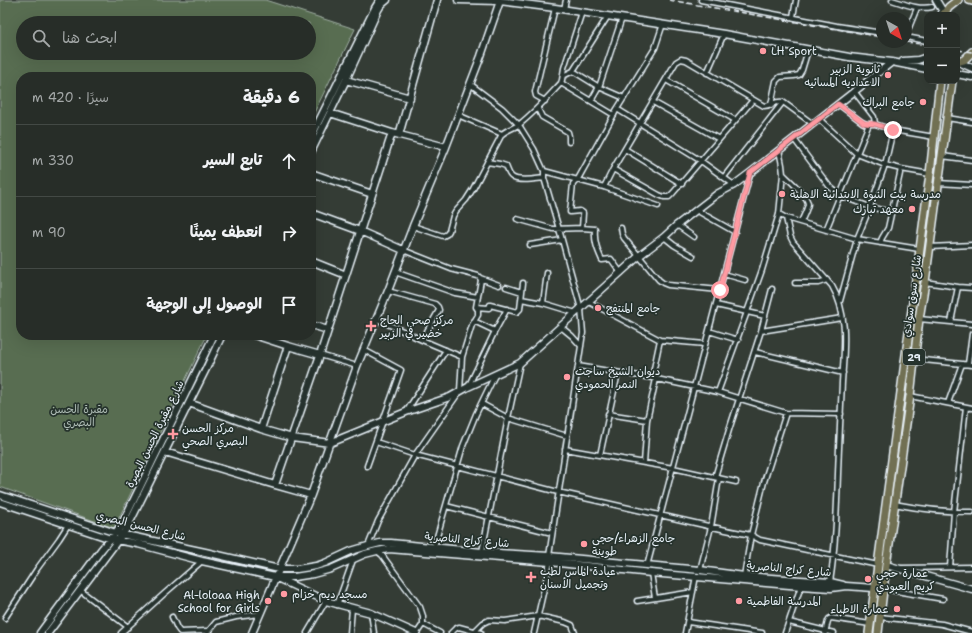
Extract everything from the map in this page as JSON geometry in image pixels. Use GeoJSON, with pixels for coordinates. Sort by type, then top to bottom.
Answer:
{"type":"FeatureCollection","features":[{"type":"Feature","properties":{"kind":"main road"},"geometry":{"type":"LineString","coordinates":[[945,12],[954,1]]}},
{"type":"Feature","properties":{"kind":"main road"},"geometry":{"type":"LineString","coordinates":[[960,61],[967,58],[972,53]]}},
{"type":"Feature","properties":{"kind":"main road","name":"شارع سوق سوادي"},"geometry":{"type":"LineString","coordinates":[[869,633],[930,174],[940,84]]}},
{"type":"Feature","properties":{"kind":"main road","name":"شارع سوق سوادي"},"geometry":{"type":"LineString","coordinates":[[878,633],[894,504],[952,84]]}},
{"type":"Feature","properties":{"kind":"main road"},"geometry":{"type":"LineString","coordinates":[[913,294],[923,295]]}},
{"type":"Feature","properties":{"kind":"street"},"geometry":{"type":"LineString","coordinates":[[316,127],[374,8],[380,0]]}},
{"type":"Feature","properties":{"kind":"street"},"geometry":{"type":"LineString","coordinates":[[316,142],[378,10],[387,0]]}},
{"type":"Feature","properties":{"kind":"street"},"geometry":{"type":"LineString","coordinates":[[399,135],[437,0]]}},
{"type":"Feature","properties":{"kind":"street"},"geometry":{"type":"LineString","coordinates":[[458,0],[500,1],[564,9],[724,34],[863,59],[924,67]]}},
{"type":"Feature","properties":{"kind":"street"},"geometry":{"type":"LineString","coordinates":[[564,9],[566,0]]}},
{"type":"Feature","properties":{"kind":"street"},"geometry":{"type":"LineString","coordinates":[[701,0],[876,32]]}},
{"type":"Feature","properties":{"kind":"street"},"geometry":{"type":"LineString","coordinates":[[793,17],[796,0]]}},
{"type":"Feature","properties":{"kind":"street"},"geometry":{"type":"LineString","coordinates":[[892,0],[917,8],[932,7]]}},
{"type":"Feature","properties":{"kind":"street"},"geometry":{"type":"LineString","coordinates":[[936,0],[942,12]]}},
{"type":"Feature","properties":{"kind":"street"},"geometry":{"type":"LineString","coordinates":[[252,633],[311,494],[357,366],[446,147],[500,1]]}},
{"type":"Feature","properties":{"kind":"street"},"geometry":{"type":"LineString","coordinates":[[545,101],[536,96],[535,90],[555,8]]}},
{"type":"Feature","properties":{"kind":"street"},"geometry":{"type":"LineString","coordinates":[[912,21],[917,8]]}},
{"type":"Feature","properties":{"kind":"street"},"geometry":{"type":"LineString","coordinates":[[413,226],[444,236],[450,231],[452,216],[466,200],[473,189],[502,134],[519,125],[538,109],[561,83],[564,68],[582,12]]}},
{"type":"Feature","properties":{"kind":"street"},"geometry":{"type":"LineString","coordinates":[[563,76],[573,71],[608,16]]}},
{"type":"Feature","properties":{"kind":"street"},"geometry":{"type":"LineString","coordinates":[[591,101],[599,87],[622,18]]}},
{"type":"Feature","properties":{"kind":"street"},"geometry":{"type":"LineString","coordinates":[[582,228],[583,213],[580,211],[570,212],[573,184],[578,179],[617,109],[655,48],[663,24]]}},
{"type":"Feature","properties":{"kind":"street"},"geometry":{"type":"LineString","coordinates":[[708,73],[724,34]]}},
{"type":"Feature","properties":{"kind":"street"},"geometry":{"type":"LineString","coordinates":[[912,37],[924,40]]}},
{"type":"Feature","properties":{"kind":"street"},"geometry":{"type":"LineString","coordinates":[[771,105],[776,81],[780,77],[799,75],[808,50]]}},
{"type":"Feature","properties":{"kind":"street"},"geometry":{"type":"LineString","coordinates":[[189,403],[261,429],[292,438],[330,443],[406,412],[450,397],[520,363],[677,225],[717,194],[734,185],[750,173],[892,62],[912,61],[924,58]]}},
{"type":"Feature","properties":{"kind":"street"},"geometry":{"type":"LineString","coordinates":[[604,187],[676,62],[681,59],[686,60],[764,106],[777,102],[783,102],[813,124]]}},
{"type":"Feature","properties":{"kind":"street"},"geometry":{"type":"LineString","coordinates":[[960,63],[972,68]]}},
{"type":"Feature","properties":{"kind":"street"},"geometry":{"type":"LineString","coordinates":[[573,71],[599,87],[624,98]]}},
{"type":"Feature","properties":{"kind":"street"},"geometry":{"type":"LineString","coordinates":[[960,75],[972,77]]}},
{"type":"Feature","properties":{"kind":"street"},"geometry":{"type":"LineString","coordinates":[[346,80],[410,98]]}},
{"type":"Feature","properties":{"kind":"street"},"geometry":{"type":"LineString","coordinates":[[666,80],[735,120]]}},
{"type":"Feature","properties":{"kind":"street"},"geometry":{"type":"LineString","coordinates":[[561,83],[614,115]]}},
{"type":"Feature","properties":{"kind":"street"},"geometry":{"type":"LineString","coordinates":[[470,84],[502,108],[519,125],[534,149],[544,171],[544,178],[562,240],[583,333],[549,559],[534,633]]}},
{"type":"Feature","properties":{"kind":"street"},"geometry":{"type":"LineString","coordinates":[[854,91],[874,117],[875,124]]}},
{"type":"Feature","properties":{"kind":"street"},"geometry":{"type":"LineString","coordinates":[[613,169],[664,197],[669,196],[682,184],[753,100]]}},
{"type":"Feature","properties":{"kind":"street"},"geometry":{"type":"LineString","coordinates":[[654,102],[719,139]]}},
{"type":"Feature","properties":{"kind":"street"},"geometry":{"type":"LineString","coordinates":[[724,178],[783,102]]}},
{"type":"Feature","properties":{"kind":"street"},"geometry":{"type":"LineString","coordinates":[[838,104],[862,122],[875,124],[893,130],[934,137]]}},
{"type":"Feature","properties":{"kind":"street"},"geometry":{"type":"LineString","coordinates":[[538,109],[542,117],[568,132],[569,142]]}},
{"type":"Feature","properties":{"kind":"street"},"geometry":{"type":"LineString","coordinates":[[617,109],[701,161],[734,185]]}},
{"type":"Feature","properties":{"kind":"street"},"geometry":{"type":"LineString","coordinates":[[330,113],[392,133],[446,147]]}},
{"type":"Feature","properties":{"kind":"street"},"geometry":{"type":"LineString","coordinates":[[458,115],[502,134]]}},
{"type":"Feature","properties":{"kind":"street"},"geometry":{"type":"LineString","coordinates":[[947,118],[972,122]]}},
{"type":"Feature","properties":{"kind":"street"},"geometry":{"type":"LineString","coordinates":[[819,119],[857,154],[885,165],[930,174]]}},
{"type":"Feature","properties":{"kind":"street"},"geometry":{"type":"LineString","coordinates":[[826,230],[869,124]]}},
{"type":"Feature","properties":{"kind":"street"},"geometry":{"type":"LineString","coordinates":[[840,302],[857,239],[885,165],[893,130]]}},
{"type":"Feature","properties":{"kind":"street"},"geometry":{"type":"LineString","coordinates":[[275,485],[320,355],[392,133]]}},
{"type":"Feature","properties":{"kind":"street"},"geometry":{"type":"LineString","coordinates":[[794,139],[829,186],[841,196],[870,207],[891,212]]}},
{"type":"Feature","properties":{"kind":"street"},"geometry":{"type":"LineString","coordinates":[[625,149],[682,184]]}},
{"type":"Feature","properties":{"kind":"street"},"geometry":{"type":"LineString","coordinates":[[718,392],[748,312],[779,214],[783,174],[779,150]]}},
{"type":"Feature","properties":{"kind":"street"},"geometry":{"type":"LineString","coordinates":[[942,156],[972,160]]}},
{"type":"Feature","properties":{"kind":"street"},"geometry":{"type":"LineString","coordinates":[[487,162],[506,166],[508,172],[515,179],[528,180],[544,178]]}},
{"type":"Feature","properties":{"kind":"street"},"geometry":{"type":"LineString","coordinates":[[880,243],[888,228],[901,169]]}},
{"type":"Feature","properties":{"kind":"street"},"geometry":{"type":"LineString","coordinates":[[544,171],[578,179],[658,206]]}},
{"type":"Feature","properties":{"kind":"street"},"geometry":{"type":"LineString","coordinates":[[647,566],[750,173]]}},
{"type":"Feature","properties":{"kind":"street"},"geometry":{"type":"LineString","coordinates":[[783,174],[808,201],[801,222]]}},
{"type":"Feature","properties":{"kind":"street"},"geometry":{"type":"LineString","coordinates":[[316,175],[372,194]]}},
{"type":"Feature","properties":{"kind":"street"},"geometry":{"type":"LineString","coordinates":[[938,183],[972,185]]}},
{"type":"Feature","properties":{"kind":"street"},"geometry":{"type":"LineString","coordinates":[[696,210],[735,232]]}},
{"type":"Feature","properties":{"kind":"street"},"geometry":{"type":"LineString","coordinates":[[779,214],[786,218],[857,239],[920,249]]}},
{"type":"Feature","properties":{"kind":"street"},"geometry":{"type":"LineString","coordinates":[[316,215],[360,231],[404,250],[499,285]]}},
{"type":"Feature","properties":{"kind":"street"},"geometry":{"type":"LineString","coordinates":[[786,218],[790,236],[794,242],[832,286],[840,302],[842,318],[844,336],[843,373],[834,555],[830,582]]}},
{"type":"Feature","properties":{"kind":"street"},"geometry":{"type":"LineString","coordinates":[[517,219],[553,229],[595,229],[594,238],[602,260],[611,259],[621,273]]}},
{"type":"Feature","properties":{"kind":"street"},"geometry":{"type":"LineString","coordinates":[[677,225],[694,237]]}},
{"type":"Feature","properties":{"kind":"street"},"geometry":{"type":"LineString","coordinates":[[621,228],[622,234],[663,283],[668,285],[720,290]]}},
{"type":"Feature","properties":{"kind":"street"},"geometry":{"type":"LineString","coordinates":[[664,237],[674,245],[693,256]]}},
{"type":"Feature","properties":{"kind":"street"},"geometry":{"type":"LineString","coordinates":[[530,245],[562,240]]}},
{"type":"Feature","properties":{"kind":"street"},"geometry":{"type":"LineString","coordinates":[[930,247],[972,245]]}},
{"type":"Feature","properties":{"kind":"street"},"geometry":{"type":"LineString","coordinates":[[316,263],[346,275]]}},
{"type":"Feature","properties":{"kind":"street"},"geometry":{"type":"LineString","coordinates":[[395,272],[455,293],[478,297]]}},
{"type":"Feature","properties":{"kind":"street"},"geometry":{"type":"LineString","coordinates":[[543,303],[547,273]]}},
{"type":"Feature","properties":{"kind":"street"},"geometry":{"type":"LineString","coordinates":[[724,274],[745,280]]}},
{"type":"Feature","properties":{"kind":"street"},"geometry":{"type":"LineString","coordinates":[[368,546],[378,521],[415,455],[460,391],[462,357],[472,325],[478,315],[478,310],[476,307],[481,280],[480,278]]}},
{"type":"Feature","properties":{"kind":"street"},"geometry":{"type":"LineString","coordinates":[[795,283],[818,284],[827,280]]}},
{"type":"Feature","properties":{"kind":"street"},"geometry":{"type":"LineString","coordinates":[[925,282],[972,288]]}},
{"type":"Feature","properties":{"kind":"street"},"geometry":{"type":"LineString","coordinates":[[476,307],[489,308],[490,305],[517,312],[519,311],[523,283]]}},
{"type":"Feature","properties":{"kind":"street"},"geometry":{"type":"LineString","coordinates":[[506,287],[522,292]]}},
{"type":"Feature","properties":{"kind":"street"},"geometry":{"type":"LineString","coordinates":[[951,322],[958,287]]}},
{"type":"Feature","properties":{"kind":"street"},"geometry":{"type":"LineString","coordinates":[[700,570],[711,527],[717,478],[729,430],[755,352],[772,289]]}},
{"type":"Feature","properties":{"kind":"street"},"geometry":{"type":"LineString","coordinates":[[388,291],[435,304],[438,307],[440,310],[422,340]]}},
{"type":"Feature","properties":{"kind":"street"},"geometry":{"type":"LineString","coordinates":[[521,298],[578,311]]}},
{"type":"Feature","properties":{"kind":"street"},"geometry":{"type":"LineString","coordinates":[[589,302],[660,340],[706,344]]}},
{"type":"Feature","properties":{"kind":"street"},"geometry":{"type":"LineString","coordinates":[[716,305],[765,316]]}},
{"type":"Feature","properties":{"kind":"street"},"geometry":{"type":"LineString","coordinates":[[468,387],[507,309]]}},
{"type":"Feature","properties":{"kind":"street"},"geometry":{"type":"LineString","coordinates":[[761,332],[842,318]]}},
{"type":"Feature","properties":{"kind":"street"},"geometry":{"type":"LineString","coordinates":[[377,319],[462,357]]}},
{"type":"Feature","properties":{"kind":"street"},"geometry":{"type":"LineString","coordinates":[[919,319],[972,324]]}},
{"type":"Feature","properties":{"kind":"street"},"geometry":{"type":"LineString","coordinates":[[474,321],[495,331]]}},
{"type":"Feature","properties":{"kind":"street"},"geometry":{"type":"LineString","coordinates":[[316,326],[328,330]]}},
{"type":"Feature","properties":{"kind":"street"},"geometry":{"type":"LineString","coordinates":[[561,327],[581,346]]}},
{"type":"Feature","properties":{"kind":"street"},"geometry":{"type":"LineString","coordinates":[[709,331],[738,340]]}},
{"type":"Feature","properties":{"kind":"street"},"geometry":{"type":"LineString","coordinates":[[914,359],[970,365],[972,334]]}},
{"type":"Feature","properties":{"kind":"street","name":"شارع مقبرة الحسن البصرة"},"geometry":{"type":"LineString","coordinates":[[119,534],[212,340]]}},
{"type":"Feature","properties":{"kind":"street","name":"شارع مقبرة الحسن البصرة"},"geometry":{"type":"LineString","coordinates":[[114,540],[127,528],[220,340]]}},
{"type":"Feature","properties":{"kind":"street"},"geometry":{"type":"LineString","coordinates":[[269,340],[357,366]]}},
{"type":"Feature","properties":{"kind":"street"},"geometry":{"type":"LineString","coordinates":[[644,463],[646,420],[660,340]]}},
{"type":"Feature","properties":{"kind":"street"},"geometry":{"type":"LineString","coordinates":[[261,429],[288,346]]}},
{"type":"Feature","properties":{"kind":"street"},"geometry":{"type":"LineString","coordinates":[[364,350],[401,370],[367,466]]}},
{"type":"Feature","properties":{"kind":"street"},"geometry":{"type":"LineString","coordinates":[[406,412],[446,350]]}},
{"type":"Feature","properties":{"kind":"street"},"geometry":{"type":"LineString","coordinates":[[755,352],[843,373]]}},
{"type":"Feature","properties":{"kind":"street"},"geometry":{"type":"LineString","coordinates":[[482,552],[520,363]]}},
{"type":"Feature","properties":{"kind":"street"},"geometry":{"type":"LineString","coordinates":[[948,403],[962,364]]}},
{"type":"Feature","properties":{"kind":"street"},"geometry":{"type":"LineString","coordinates":[[199,366],[206,369]]}},
{"type":"Feature","properties":{"kind":"street"},"geometry":{"type":"LineString","coordinates":[[578,366],[654,378],[718,392],[786,413],[841,414]]}},
{"type":"Feature","properties":{"kind":"street"},"geometry":{"type":"LineString","coordinates":[[600,455],[618,373]]}},
{"type":"Feature","properties":{"kind":"street"},"geometry":{"type":"LineString","coordinates":[[434,547],[463,446],[496,374]]}},
{"type":"Feature","properties":{"kind":"street"},"geometry":{"type":"LineString","coordinates":[[910,396],[972,408]]}},
{"type":"Feature","properties":{"kind":"street"},"geometry":{"type":"LineString","coordinates":[[482,404],[508,418],[567,436]]}},
{"type":"Feature","properties":{"kind":"street"},"geometry":{"type":"LineString","coordinates":[[950,567],[954,512],[966,407]]}},
{"type":"Feature","properties":{"kind":"street"},"geometry":{"type":"LineString","coordinates":[[744,576],[751,535],[764,482],[786,413]]}},
{"type":"Feature","properties":{"kind":"street"},"geometry":{"type":"LineString","coordinates":[[608,414],[646,420]]}},
{"type":"Feature","properties":{"kind":"street"},"geometry":{"type":"LineString","coordinates":[[376,442],[415,455],[558,492],[751,535],[760,540],[878,565]]}},
{"type":"Feature","properties":{"kind":"street"},"geometry":{"type":"LineString","coordinates":[[565,449],[673,468],[736,482]]}},
{"type":"Feature","properties":{"kind":"street"},"geometry":{"type":"LineString","coordinates":[[165,452],[275,485],[311,494]]}},
{"type":"Feature","properties":{"kind":"street","name":"شارع الحسن البصري"},"geometry":{"type":"LineString","coordinates":[[0,495],[119,534],[279,569]]}},
{"type":"Feature","properties":{"kind":"street","name":"شارع الحسن البصري"},"geometry":{"type":"LineString","coordinates":[[0,502],[114,540],[138,544],[202,561],[275,577]]}},
{"type":"Feature","properties":{"kind":"street"},"geometry":{"type":"LineString","coordinates":[[894,504],[927,510],[972,512]]}},
{"type":"Feature","properties":{"kind":"street"},"geometry":{"type":"LineString","coordinates":[[446,506],[552,533]]}},
{"type":"Feature","properties":{"kind":"street"},"geometry":{"type":"LineString","coordinates":[[5,618],[68,525]]}},
{"type":"Feature","properties":{"kind":"street"},"geometry":{"type":"LineString","coordinates":[[48,633],[80,590],[114,540]]}},
{"type":"Feature","properties":{"kind":"street"},"geometry":{"type":"LineString","coordinates":[[40,633],[101,550],[114,540]]}},
{"type":"Feature","properties":{"kind":"street","name":"شارع كراج الناصرية"},"geometry":{"type":"LineString","coordinates":[[279,569],[297,569],[316,566],[351,551],[380,543],[391,543],[549,559],[651,572],[801,586],[831,588],[846,586]]}},
{"type":"Feature","properties":{"kind":"street","name":"شارع كراج الناصرية"},"geometry":{"type":"LineString","coordinates":[[275,577],[294,577],[314,574],[331,569],[365,554],[389,549],[700,570],[744,576],[830,582],[846,586]]}},
{"type":"Feature","properties":{"kind":"street"},"geometry":{"type":"LineString","coordinates":[[275,577],[326,601],[371,613],[416,633],[423,624],[423,616],[420,607],[382,554],[377,551]]}},
{"type":"Feature","properties":{"kind":"street"},"geometry":{"type":"LineString","coordinates":[[337,605],[353,560]]}},
{"type":"Feature","properties":{"kind":"street"},"geometry":{"type":"LineString","coordinates":[[121,633],[202,561]]}},
{"type":"Feature","properties":{"kind":"street"},"geometry":{"type":"LineString","coordinates":[[886,565],[972,589]]}},
{"type":"Feature","properties":{"kind":"street"},"geometry":{"type":"LineString","coordinates":[[898,568],[972,567]]}},
{"type":"Feature","properties":{"kind":"street"},"geometry":{"type":"LineString","coordinates":[[651,572],[655,598]]}},
{"type":"Feature","properties":{"kind":"street"},"geometry":{"type":"LineString","coordinates":[[685,633],[696,576]]}},
{"type":"Feature","properties":{"kind":"street"},"geometry":{"type":"LineString","coordinates":[[785,633],[801,586]]}},
{"type":"Feature","properties":{"kind":"street"},"geometry":{"type":"LineString","coordinates":[[846,586],[874,588]]}},
{"type":"Feature","properties":{"kind":"street"},"geometry":{"type":"LineString","coordinates":[[884,589],[944,600]]}},
{"type":"Feature","properties":{"kind":"street"},"geometry":{"type":"LineString","coordinates":[[80,590],[128,627]]}},
{"type":"Feature","properties":{"kind":"street"},"geometry":{"type":"LineString","coordinates":[[637,601],[693,592]]}},
{"type":"Feature","properties":{"kind":"street"},"geometry":{"type":"LineString","coordinates":[[307,633],[326,601]]}},
{"type":"Feature","properties":{"kind":"street"},"geometry":{"type":"LineString","coordinates":[[350,633],[352,609]]}},
{"type":"Feature","properties":{"kind":"street"},"geometry":{"type":"LineString","coordinates":[[371,613],[374,633]]}},
{"type":"Feature","properties":{"kind":"street"},"geometry":{"type":"LineString","coordinates":[[172,617],[180,632],[207,632],[216,622],[236,617],[260,614]]}},
{"type":"Feature","properties":{"kind":"street"},"geometry":{"type":"LineString","coordinates":[[475,631],[483,623],[489,620],[505,621],[538,616],[572,625],[575,633]]}},
{"type":"Feature","properties":{"kind":"street"},"geometry":{"type":"LineString","coordinates":[[880,617],[942,624],[971,632],[972,626]]}},
{"type":"Feature","properties":{"kind":"street"},"geometry":{"type":"LineString","coordinates":[[825,632],[830,618],[870,624]]}},
{"type":"Feature","properties":{"kind":"street"},"geometry":{"type":"LineString","coordinates":[[688,622],[762,633]]}},
{"type":"Feature","properties":{"kind":"street"},"geometry":{"type":"LineString","coordinates":[[789,622],[834,633]]}},
{"type":"Feature","properties":{"kind":"street"},"geometry":{"type":"LineString","coordinates":[[423,624],[440,633]]}},
{"type":"Feature","properties":{"kind":"street"},"geometry":{"type":"LineString","coordinates":[[451,633],[455,628],[459,627],[481,633]]}},
{"type":"Feature","properties":{"kind":"green space","name":"مقبرة الحسن البصري"},"geometry":{"type":"Polygon","coordinates":[[[0,0],[265,0],[315,16],[16,16],[16,60],[316,60],[316,16],[355,29],[316,109],[316,72],[16,72],[16,340],[205,340],[114,528],[0,487],[0,0]]]}},
{"type":"Feature","properties":{"kind":"railway"},"geometry":{"type":"LineString","coordinates":[[669,0],[876,36]]}},
{"type":"Feature","properties":{"kind":"railway"},"geometry":{"type":"LineString","coordinates":[[912,43],[924,45]]}},
{"type":"Feature","properties":{"kind":"railway"},"geometry":{"type":"LineString","coordinates":[[960,50],[972,52]]}},
{"type":"Feature","properties":{"kind":"place","name":"LH Sport"},"geometry":{"type":"Point","coordinates":[763,51]}},
{"type":"Feature","properties":{"kind":"place","name":"ثانوية الزبير الاعداديه المسائيه"},"geometry":{"type":"Point","coordinates":[888,75]}},
{"type":"Feature","properties":{"kind":"place","name":"جامع البراك"},"geometry":{"type":"Point","coordinates":[923,102]}},
{"type":"Feature","properties":{"kind":"place","name":"مدرسة بيت النبوة الابتدائية الاهلية"},"geometry":{"type":"Point","coordinates":[782,194]}},
{"type":"Feature","properties":{"kind":"place","name":"معهد تبارك"},"geometry":{"type":"Point","coordinates":[912,209]}},
{"type":"Feature","properties":{"kind":"place","name":"جامع المنتفج"},"geometry":{"type":"Point","coordinates":[598,308]}},
{"type":"Feature","properties":{"kind":"place","name":"مركز صحي الحاج خضير في الزبير"},"geometry":{"type":"Point","coordinates":[371,326]}},
{"type":"Feature","properties":{"kind":"place","name":"ديوان الشيخ ساجت النمر الحمودي"},"geometry":{"type":"Point","coordinates":[567,377]}},
{"type":"Feature","properties":{"kind":"place","name":"مركز الحسن البصري الصحي"},"geometry":{"type":"Point","coordinates":[173,434]}},
{"type":"Feature","properties":{"kind":"place","name":"جامع الزهراء/حجي طوينة"},"geometry":{"type":"Point","coordinates":[584,544]}},
{"type":"Feature","properties":{"kind":"place","name":"عيادة الماس لطب وتجميل الأسنان"},"geometry":{"type":"Point","coordinates":[531,577]}},
{"type":"Feature","properties":{"kind":"place","name":"عمارة حجي كريم العبودي"},"geometry":{"type":"Point","coordinates":[868,579]}},
{"type":"Feature","properties":{"kind":"place","name":"مسجد ديم خزام"},"geometry":{"type":"Point","coordinates":[284,594]}},
{"type":"Feature","properties":{"kind":"place","name":"Al-loloaa High School for Girls"},"geometry":{"type":"Point","coordinates":[268,601]}},
{"type":"Feature","properties":{"kind":"place","name":"المدرسة الفاطمية"},"geometry":{"type":"Point","coordinates":[739,601]}},
{"type":"Feature","properties":{"kind":"place","name":"عمارة الاطباء"},"geometry":{"type":"Point","coordinates":[897,609]}},
{"type":"Feature","properties":{"kind":"route"},"geometry":{"type":"LineString","coordinates":[[720,290],[750,173],[838,104],[864,123],[875,124],[893,130]]}}]}
